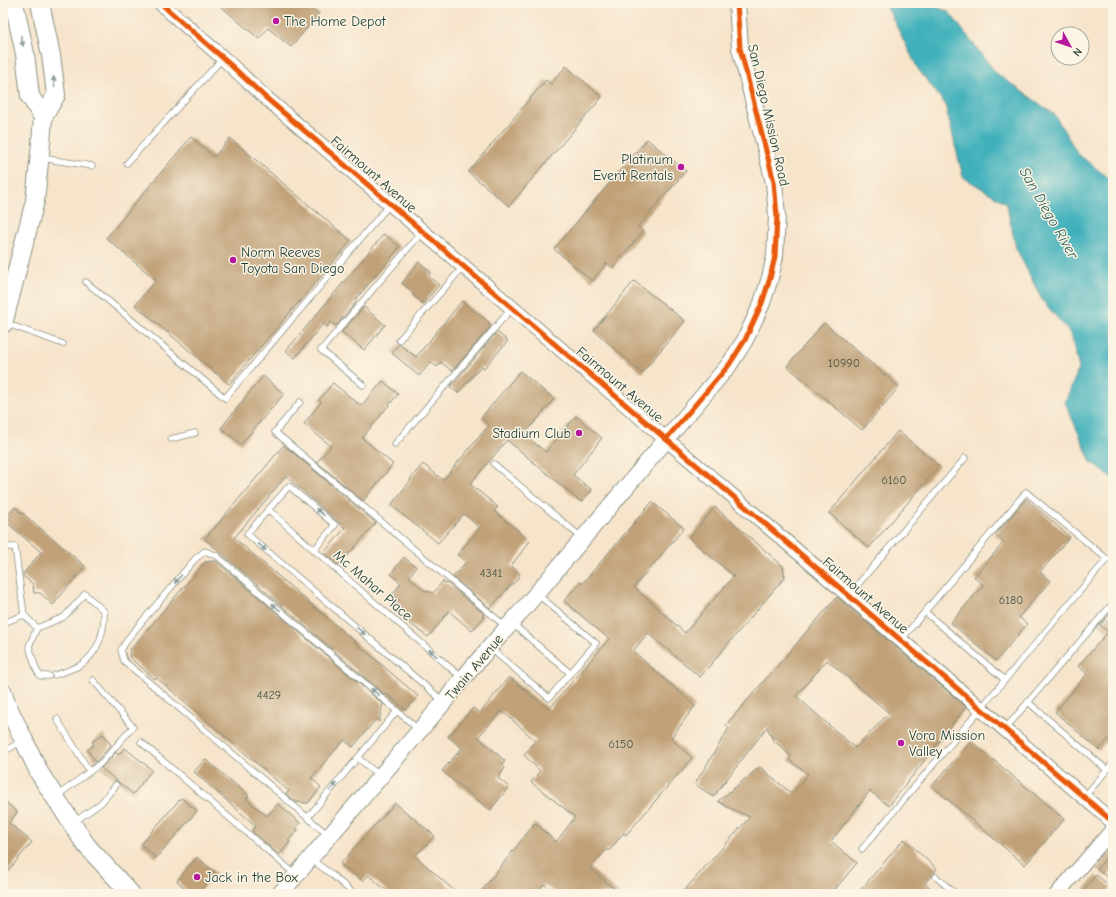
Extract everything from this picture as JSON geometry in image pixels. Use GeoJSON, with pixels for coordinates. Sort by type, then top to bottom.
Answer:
{"type":"FeatureCollection","features":[{"type":"Feature","properties":{"kind":"main road"},"geometry":{"type":"LineString","coordinates":[[14,3],[25,54],[30,96],[43,117]]}},
{"type":"Feature","properties":{"kind":"main road"},"geometry":{"type":"LineString","coordinates":[[3,324],[35,201],[43,117],[56,95],[51,55],[40,3]]}},
{"type":"Feature","properties":{"kind":"main road","name":"San Diego Mission Road"},"geometry":{"type":"LineString","coordinates":[[666,439],[728,365],[745,340],[762,303],[775,256],[777,216],[774,182],[740,48],[736,3]]}},
{"type":"Feature","properties":{"kind":"main road","name":"Twain Avenue"},"geometry":{"type":"LineString","coordinates":[[280,894],[463,678],[537,594],[582,538],[666,439]]}},
{"type":"Feature","properties":{"kind":"main road"},"geometry":{"type":"LineString","coordinates":[[3,693],[10,717],[24,740],[40,774],[86,845],[131,894]]}},
{"type":"Feature","properties":{"kind":"street","name":"Fairmount Avenue"},"geometry":{"type":"LineString","coordinates":[[162,5],[265,97],[1113,822]]}},
{"type":"Feature","properties":{"kind":"street"},"geometry":{"type":"LineString","coordinates":[[1062,891],[1113,828]]}},
{"type":"Feature","properties":{"kind":"lane"},"geometry":{"type":"LineString","coordinates":[[127,163],[223,58]]}},
{"type":"Feature","properties":{"kind":"lane"},"geometry":{"type":"LineString","coordinates":[[40,157],[92,166]]}},
{"type":"Feature","properties":{"kind":"lane"},"geometry":{"type":"LineString","coordinates":[[86,282],[225,398],[390,204]]}},
{"type":"Feature","properties":{"kind":"lane"},"geometry":{"type":"LineString","coordinates":[[363,385],[321,350],[422,231]]}},
{"type":"Feature","properties":{"kind":"lane"},"geometry":{"type":"LineString","coordinates":[[399,340],[463,266]]}},
{"type":"Feature","properties":{"kind":"lane"},"geometry":{"type":"LineString","coordinates":[[394,444],[512,308]]}},
{"type":"Feature","properties":{"kind":"lane"},"geometry":{"type":"LineString","coordinates":[[3,324],[63,344]]}},
{"type":"Feature","properties":{"kind":"lane"},"geometry":{"type":"LineString","coordinates":[[300,402],[275,432],[509,625],[570,673]]}},
{"type":"Feature","properties":{"kind":"lane"},"geometry":{"type":"LineString","coordinates":[[171,439],[195,433]]}},
{"type":"Feature","properties":{"kind":"lane"},"geometry":{"type":"LineString","coordinates":[[848,596],[966,458]]}},
{"type":"Feature","properties":{"kind":"lane"},"geometry":{"type":"LineString","coordinates":[[494,464],[582,538]]}},
{"type":"Feature","properties":{"kind":"lane"},"geometry":{"type":"LineString","coordinates":[[314,550],[336,525],[289,486],[247,534],[444,702]]}},
{"type":"Feature","properties":{"kind":"lane"},"geometry":{"type":"LineString","coordinates":[[862,849],[1107,559],[1026,492],[901,641]]}},
{"type":"Feature","properties":{"kind":"lane","name":"Mc Mahar Place"},"geometry":{"type":"LineString","coordinates":[[269,510],[463,678]]}},
{"type":"Feature","properties":{"kind":"lane"},"geometry":{"type":"LineString","coordinates":[[3,548],[15,547],[24,615],[37,628]]}},
{"type":"Feature","properties":{"kind":"lane"},"geometry":{"type":"LineString","coordinates":[[329,836],[124,661],[121,650],[129,637],[195,558],[205,551],[217,556],[398,711],[419,731]]}},
{"type":"Feature","properties":{"kind":"lane"},"geometry":{"type":"LineString","coordinates":[[49,676],[40,676],[36,669],[29,646],[37,628],[64,617],[84,594],[104,610],[104,628],[98,645],[83,663],[75,668],[55,675]]}},
{"type":"Feature","properties":{"kind":"lane"},"geometry":{"type":"LineString","coordinates":[[490,648],[549,698],[596,643],[537,594]]}},
{"type":"Feature","properties":{"kind":"lane"},"geometry":{"type":"LineString","coordinates":[[1005,730],[1113,603]]}},
{"type":"Feature","properties":{"kind":"lane"},"geometry":{"type":"LineString","coordinates":[[925,612],[1005,680]]}},
{"type":"Feature","properties":{"kind":"lane"},"geometry":{"type":"LineString","coordinates":[[3,623],[24,615]]}},
{"type":"Feature","properties":{"kind":"lane"},"geometry":{"type":"LineString","coordinates":[[55,797],[101,764],[133,727],[93,680]]}},
{"type":"Feature","properties":{"kind":"lane"},"geometry":{"type":"LineString","coordinates":[[1028,702],[1107,770]]}},
{"type":"Feature","properties":{"kind":"lane"},"geometry":{"type":"LineString","coordinates":[[308,817],[398,711]]}},
{"type":"Feature","properties":{"kind":"lane"},"geometry":{"type":"LineString","coordinates":[[58,719],[90,772]]}},
{"type":"Feature","properties":{"kind":"lane"},"geometry":{"type":"LineString","coordinates":[[3,752],[24,740]]}},
{"type":"Feature","properties":{"kind":"lane"},"geometry":{"type":"LineString","coordinates":[[142,742],[296,875]]}},
{"type":"Feature","properties":{"kind":"lane"},"geometry":{"type":"LineString","coordinates":[[358,758],[380,777]]}},
{"type":"Feature","properties":{"kind":"lane"},"geometry":{"type":"LineString","coordinates":[[1084,797],[1113,763]]}},
{"type":"Feature","properties":{"kind":"lane"},"geometry":{"type":"LineString","coordinates":[[72,824],[101,803],[116,785]]}},
{"type":"Feature","properties":{"kind":"lane"},"geometry":{"type":"LineString","coordinates":[[310,858],[354,894]]}},
{"type":"Feature","properties":{"kind":"lane"},"geometry":{"type":"LineString","coordinates":[[936,877],[956,894]]}},
{"type":"Feature","properties":{"kind":"water","name":"San Diego River"},"geometry":{"type":"Polygon","coordinates":[[[885,3],[927,3],[949,12],[996,73],[1054,114],[1078,154],[1113,180],[1113,479],[1091,462],[1065,402],[1079,368],[1071,334],[1042,300],[1016,248],[1006,203],[963,177],[945,104],[918,69],[885,3]]]}},
{"type":"Feature","properties":{"kind":"building","name":"The Home Depot"},"geometry":{"type":"Polygon","coordinates":[[[217,3],[306,3],[319,14],[291,47],[268,28],[259,39],[217,3]]]}},
{"type":"Feature","properties":{"kind":"building"},"geometry":{"type":"Polygon","coordinates":[[[566,66],[602,97],[509,206],[468,172],[546,80],[551,84],[566,66]]]}},
{"type":"Feature","properties":{"kind":"building","name":"Norm Reeves Toyota San Diego"},"geometry":{"type":"Polygon","coordinates":[[[191,137],[214,157],[230,138],[351,241],[229,384],[135,305],[156,280],[106,238],[191,137]]]}},
{"type":"Feature","properties":{"kind":"building"},"geometry":{"type":"Polygon","coordinates":[[[647,139],[686,171],[638,226],[643,231],[613,268],[607,263],[592,281],[554,249],[647,139]]]}},
{"type":"Feature","properties":{"kind":"building"},"geometry":{"type":"Polygon","coordinates":[[[384,234],[400,247],[355,300],[357,301],[336,326],[331,322],[327,327],[323,324],[295,358],[286,351],[384,234]]]}},
{"type":"Feature","properties":{"kind":"building"},"geometry":{"type":"Polygon","coordinates":[[[419,262],[431,272],[428,276],[439,285],[423,304],[412,294],[414,293],[402,283],[419,262]]]}},
{"type":"Feature","properties":{"kind":"building"},"geometry":{"type":"Polygon","coordinates":[[[634,281],[685,321],[642,373],[594,330],[634,281]]]}},
{"type":"Feature","properties":{"kind":"building"},"geometry":{"type":"Polygon","coordinates":[[[462,301],[490,323],[488,324],[491,326],[452,371],[441,362],[437,367],[431,362],[419,376],[392,353],[399,344],[416,357],[462,301]]]}},
{"type":"Feature","properties":{"kind":"building"},"geometry":{"type":"Polygon","coordinates":[[[364,307],[385,325],[364,350],[342,332],[364,307]]]}},
{"type":"Feature","properties":{"kind":"building"},"geometry":{"type":"Polygon","coordinates":[[[824,323],[899,387],[862,430],[787,366],[824,323]]]}},
{"type":"Feature","properties":{"kind":"building"},"geometry":{"type":"Polygon","coordinates":[[[497,332],[508,341],[484,368],[481,366],[458,393],[450,387],[497,332]]]}},
{"type":"Feature","properties":{"kind":"building"},"geometry":{"type":"Polygon","coordinates":[[[520,371],[554,399],[524,435],[546,452],[576,416],[602,438],[573,475],[592,490],[581,502],[507,440],[470,484],[498,507],[494,511],[530,541],[511,566],[520,574],[517,580],[490,608],[453,577],[466,562],[457,555],[480,528],[464,514],[438,543],[391,505],[423,464],[443,480],[489,425],[481,418],[520,371]]]}},
{"type":"Feature","properties":{"kind":"building"},"geometry":{"type":"Polygon","coordinates":[[[263,376],[284,394],[241,444],[221,428],[263,376]]]}},
{"type":"Feature","properties":{"kind":"building"},"geometry":{"type":"Polygon","coordinates":[[[383,381],[398,394],[362,438],[393,464],[363,501],[317,462],[331,446],[304,424],[321,402],[319,400],[333,383],[361,406],[383,381]]]}},
{"type":"Feature","properties":{"kind":"building"},"geometry":{"type":"Polygon","coordinates":[[[898,431],[939,466],[869,548],[829,513],[898,431]]]}},
{"type":"Feature","properties":{"kind":"building"},"geometry":{"type":"Polygon","coordinates":[[[284,445],[376,523],[339,565],[324,553],[345,528],[286,476],[234,538],[418,696],[406,710],[385,693],[385,695],[205,539],[284,445]]]}},
{"type":"Feature","properties":{"kind":"building"},"geometry":{"type":"Polygon","coordinates":[[[1026,499],[1070,537],[1040,572],[1050,581],[1019,617],[1027,624],[996,661],[951,623],[983,585],[974,577],[1004,542],[995,535],[1026,499]]]}},
{"type":"Feature","properties":{"kind":"building"},"geometry":{"type":"Polygon","coordinates":[[[652,502],[684,528],[634,587],[685,633],[734,576],[689,538],[715,507],[783,566],[785,577],[700,677],[648,633],[633,651],[695,706],[671,738],[692,758],[626,835],[623,833],[610,850],[606,850],[590,868],[620,894],[556,894],[544,884],[536,894],[479,894],[535,823],[556,842],[575,817],[531,782],[540,771],[524,755],[536,741],[502,711],[478,737],[505,761],[502,765],[505,768],[498,778],[509,787],[490,810],[442,771],[462,748],[448,737],[473,708],[480,713],[509,677],[549,709],[609,639],[564,601],[580,582],[582,584],[652,502]]]}},
{"type":"Feature","properties":{"kind":"building"},"geometry":{"type":"Polygon","coordinates":[[[15,507],[85,566],[53,605],[40,593],[34,593],[33,584],[23,576],[41,552],[4,520],[15,507]]]}},
{"type":"Feature","properties":{"kind":"building"},"geometry":{"type":"Polygon","coordinates":[[[404,557],[416,567],[409,577],[424,590],[433,593],[443,581],[484,614],[482,616],[484,617],[472,631],[449,611],[428,637],[408,622],[412,618],[396,604],[399,600],[392,595],[401,583],[391,574],[404,557]]]}},
{"type":"Feature","properties":{"kind":"building"},"geometry":{"type":"Polygon","coordinates":[[[216,561],[383,704],[379,722],[376,719],[353,747],[344,740],[311,778],[321,787],[308,803],[296,802],[286,794],[289,791],[157,678],[155,679],[129,657],[130,650],[205,562],[216,561]]]}},
{"type":"Feature","properties":{"kind":"building","name":"Vora Mission Valley"},"geometry":{"type":"Polygon","coordinates":[[[837,597],[966,707],[889,806],[870,791],[831,841],[857,863],[831,894],[681,894],[750,817],[727,807],[718,801],[760,767],[792,794],[808,774],[789,760],[791,756],[774,742],[767,727],[713,797],[695,784],[729,728],[726,725],[837,597]],[[827,660],[796,696],[855,748],[889,713],[827,660]]]}},
{"type":"Feature","properties":{"kind":"building"},"geometry":{"type":"Polygon","coordinates":[[[1113,610],[1113,734],[1099,750],[1055,712],[1087,674],[1078,666],[1108,632],[1100,625],[1113,610]]]}},
{"type":"Feature","properties":{"kind":"building"},"geometry":{"type":"Polygon","coordinates":[[[103,734],[111,745],[96,762],[87,750],[94,745],[92,742],[103,734]]]}},
{"type":"Feature","properties":{"kind":"building"},"geometry":{"type":"Polygon","coordinates":[[[971,741],[1064,819],[1025,865],[932,786],[971,741]]]}},
{"type":"Feature","properties":{"kind":"building"},"geometry":{"type":"Polygon","coordinates":[[[125,748],[152,770],[133,794],[101,768],[116,752],[118,755],[125,748]]]}},
{"type":"Feature","properties":{"kind":"building"},"geometry":{"type":"Polygon","coordinates":[[[205,759],[249,796],[246,799],[267,816],[278,804],[300,823],[296,828],[298,830],[288,841],[290,842],[279,855],[252,831],[256,826],[194,772],[205,759]]]}},
{"type":"Feature","properties":{"kind":"building"},"geometry":{"type":"Polygon","coordinates":[[[181,798],[197,811],[156,858],[141,844],[181,798]]]}},
{"type":"Feature","properties":{"kind":"building"},"geometry":{"type":"Polygon","coordinates":[[[3,800],[17,812],[9,823],[32,842],[3,877],[3,800]]]}},
{"type":"Feature","properties":{"kind":"building"},"geometry":{"type":"Polygon","coordinates":[[[395,803],[435,836],[415,856],[458,894],[391,894],[368,875],[363,881],[340,864],[395,803]]]}},
{"type":"Feature","properties":{"kind":"building"},"geometry":{"type":"Polygon","coordinates":[[[904,839],[937,869],[925,883],[938,894],[857,894],[904,839]]]}},
{"type":"Feature","properties":{"kind":"building"},"geometry":{"type":"Polygon","coordinates":[[[1113,850],[1113,870],[1107,877],[1097,869],[1113,850]]]}},
{"type":"Feature","properties":{"kind":"building"},"geometry":{"type":"Polygon","coordinates":[[[197,857],[216,873],[197,894],[191,894],[177,881],[197,857]]]}},
{"type":"Feature","properties":{"kind":"building"},"geometry":{"type":"Polygon","coordinates":[[[1096,875],[1111,887],[1106,894],[1081,894],[1096,875]]]}},
{"type":"Feature","properties":{"kind":"cycle path"},"geometry":{"type":"LineString","coordinates":[[161,3],[265,97],[1113,822]]}},
{"type":"Feature","properties":{"kind":"cycle path"},"geometry":{"type":"LineString","coordinates":[[666,439],[729,365],[745,340],[762,303],[775,256],[777,216],[774,182],[740,48],[737,3]]}},
{"type":"Feature","properties":{"kind":"place","name":"The Home Depot"},"geometry":{"type":"Point","coordinates":[276,21]}},
{"type":"Feature","properties":{"kind":"place","name":"Platinum Event Rentals"},"geometry":{"type":"Point","coordinates":[681,167]}},
{"type":"Feature","properties":{"kind":"place","name":"Norm Reeves Toyota San Diego"},"geometry":{"type":"Point","coordinates":[233,260]}},
{"type":"Feature","properties":{"kind":"place","name":"Stadium Club"},"geometry":{"type":"Point","coordinates":[579,433]}},
{"type":"Feature","properties":{"kind":"place","name":"Vora Mission Valley"},"geometry":{"type":"Point","coordinates":[901,743]}},
{"type":"Feature","properties":{"kind":"place","name":"Jack in the Box"},"geometry":{"type":"Point","coordinates":[197,877]}}]}
